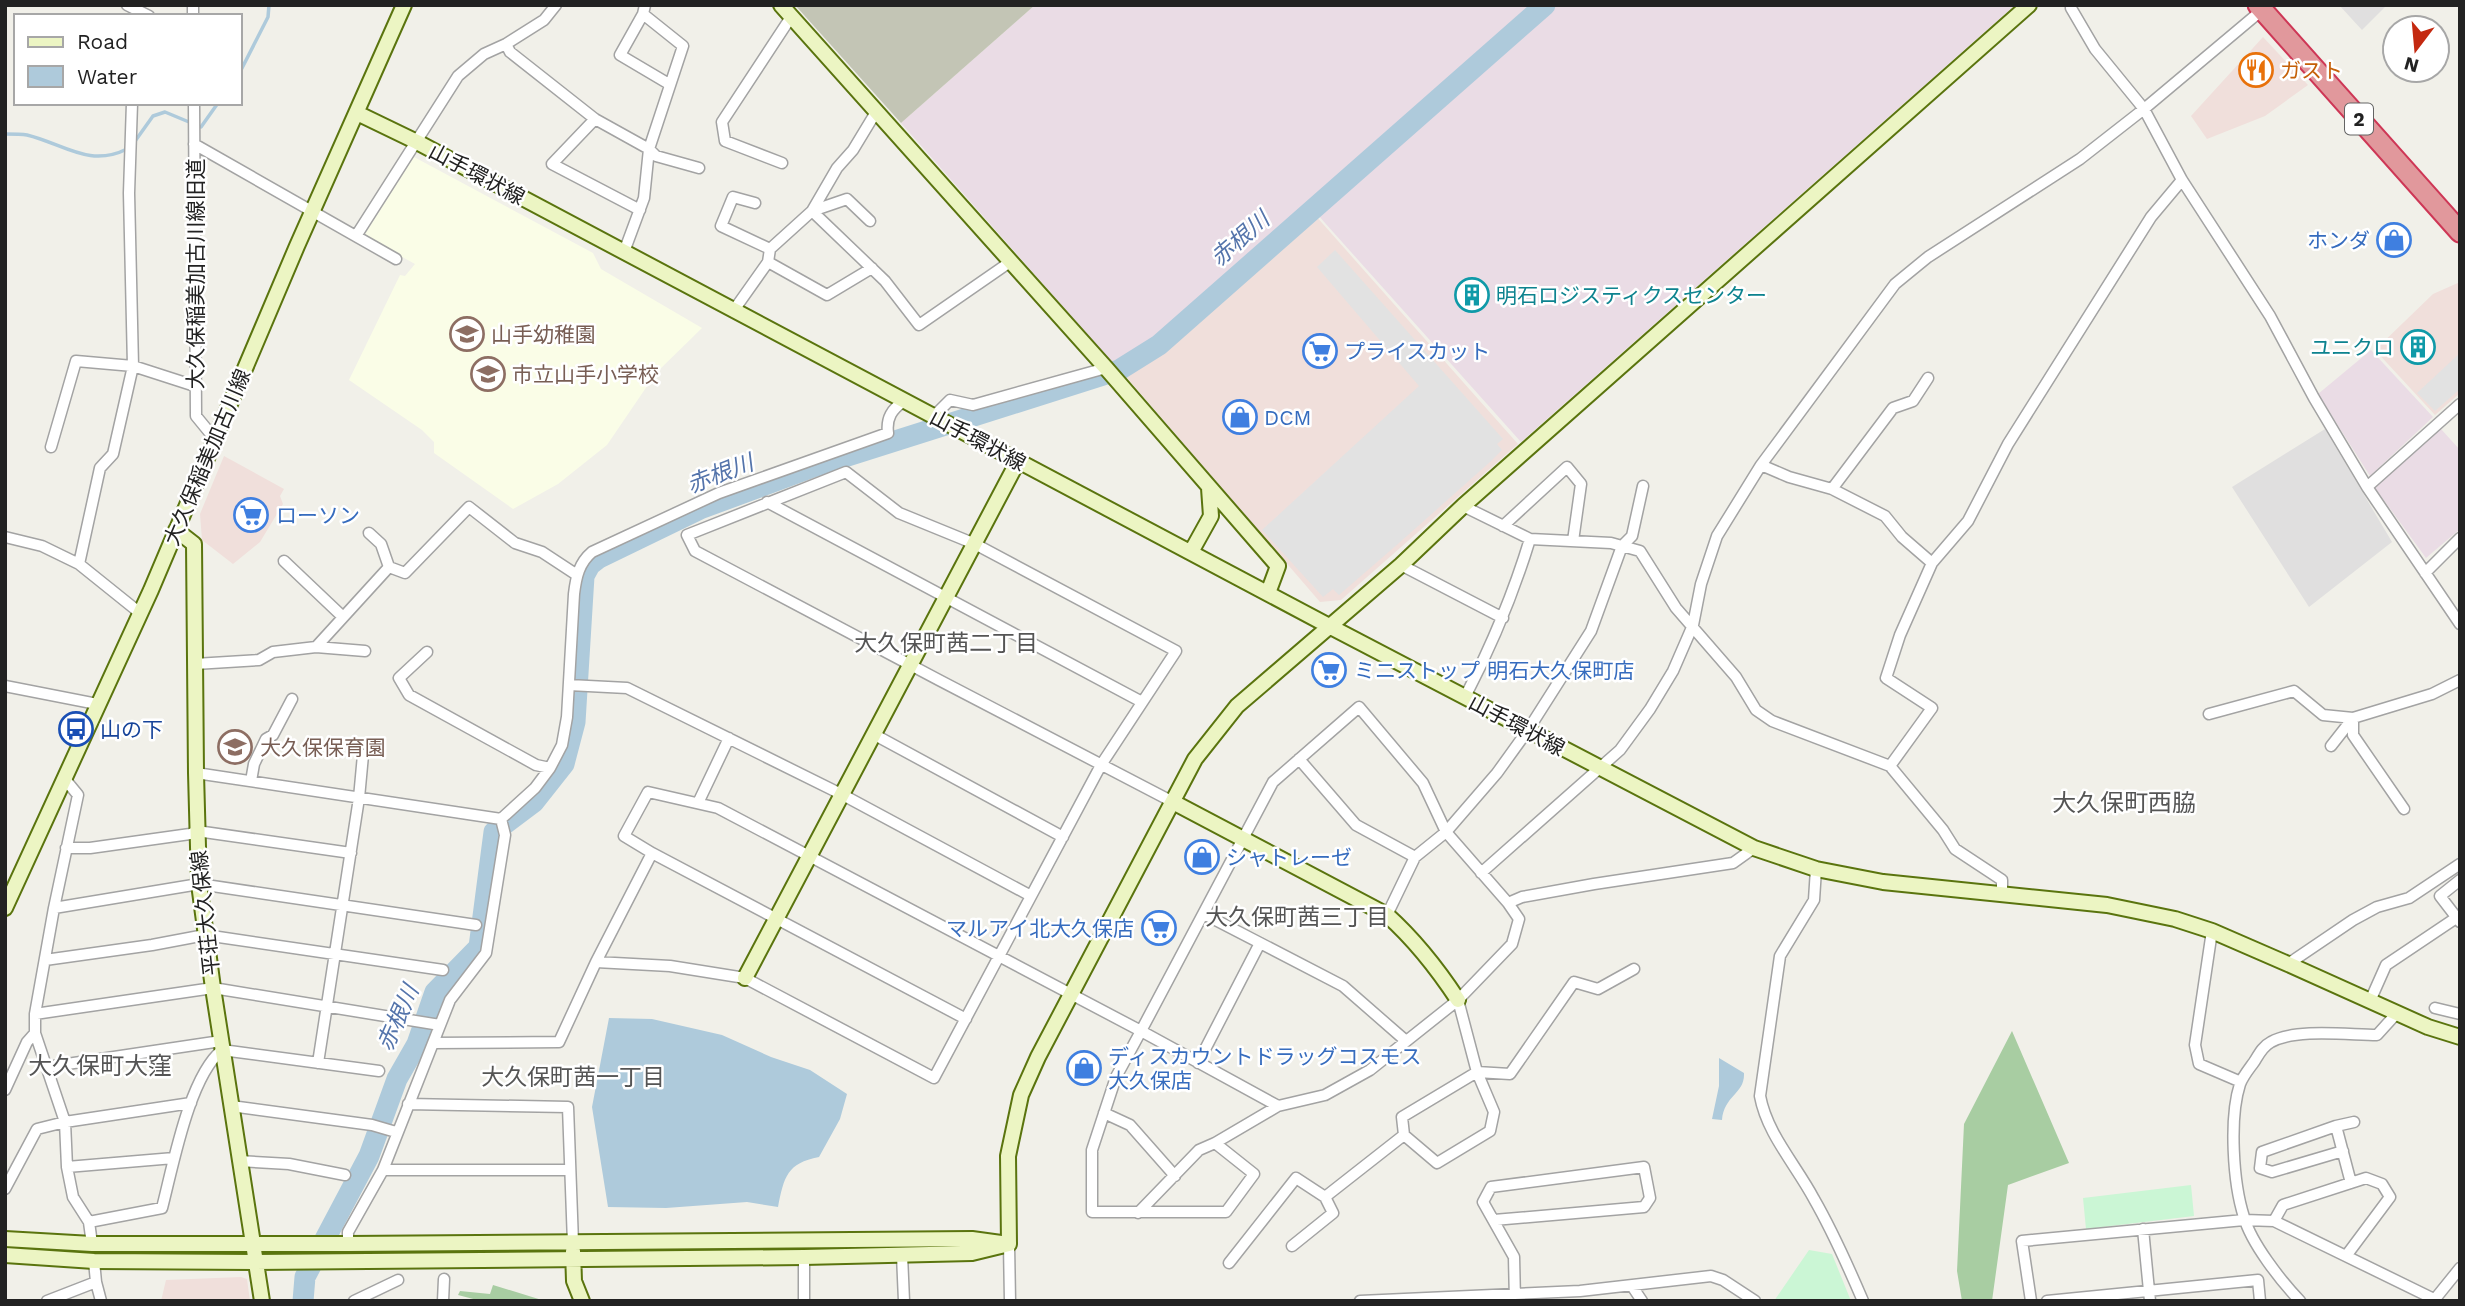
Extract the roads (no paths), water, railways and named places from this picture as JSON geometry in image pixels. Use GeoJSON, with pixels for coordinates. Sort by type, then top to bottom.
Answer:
{"type":"FeatureCollection","features":[{"type":"Feature","properties":{"kind":"highway","name":"2"},"geometry":{"type":"LineString","coordinates":[[2260,7],[2460,232]]}},
{"type":"Feature","properties":{"kind":"street","name":"大久保稲美加古川線"},"geometry":{"type":"LineString","coordinates":[[5,908],[140,613],[404,5]]}},
{"type":"Feature","properties":{"kind":"street"},"geometry":{"type":"LineString","coordinates":[[356,236],[458,76],[484,54],[506,44],[544,20],[556,5]]}},
{"type":"Feature","properties":{"kind":"street"},"geometry":{"type":"LineString","coordinates":[[1010,1301],[1008,1156],[1021,1095],[1070,995],[1195,759],[1237,706],[1401,565],[1463,506],[2029,5]]}},
{"type":"Feature","properties":{"kind":"street"},"geometry":{"type":"LineString","coordinates":[[1481,873],[1620,750],[1650,709],[1673,671],[1693,625],[1701,584],[1717,536],[1762,465],[1895,284],[1928,257],[2080,159],[2144,109],[2260,7]]}},
{"type":"Feature","properties":{"kind":"street"},"geometry":{"type":"LineString","coordinates":[[2071,8],[2095,48],[2144,109],[2182,180],[2270,316],[2314,398],[2367,487],[2460,624]]}},
{"type":"Feature","properties":{"kind":"street"},"geometry":{"type":"LineString","coordinates":[[624,252],[645,198],[649,149],[683,47],[644,10],[620,55],[669,84]]}},
{"type":"Feature","properties":{"kind":"street"},"geometry":{"type":"LineString","coordinates":[[782,163],[725,141],[722,122],[786,11],[1278,566],[1268,593]]}},
{"type":"Feature","properties":{"kind":"street"},"geometry":{"type":"LineString","coordinates":[[506,44],[510,52],[595,119],[649,149],[656,156],[699,168]]}},
{"type":"Feature","properties":{"kind":"street"},"geometry":{"type":"LineString","coordinates":[[79,564],[100,468],[113,454],[133,366],[129,198],[132,105]]}},
{"type":"Feature","properties":{"kind":"street","name":"大久保稲美加古川線旧道"},"geometry":{"type":"LineString","coordinates":[[194,105],[196,416],[214,439]]}},
{"type":"Feature","properties":{"kind":"street"},"geometry":{"type":"LineString","coordinates":[[734,310],[768,262],[770,249],[812,211],[837,168],[853,150],[876,112]]}},
{"type":"Feature","properties":{"kind":"street","name":"山手環状線"},"geometry":{"type":"LineString","coordinates":[[357,113],[417,142],[1329,626],[1754,848],[1816,869],[1883,882],[2107,905],[2175,919],[2212,931],[2428,1027],[2460,1037]]}},
{"type":"Feature","properties":{"kind":"street"},"geometry":{"type":"LineString","coordinates":[[595,119],[552,164],[640,210]]}},
{"type":"Feature","properties":{"kind":"street"},"geometry":{"type":"LineString","coordinates":[[194,144],[312,214],[396,259]]}},
{"type":"Feature","properties":{"kind":"street"},"geometry":{"type":"LineString","coordinates":[[1890,766],[1932,708],[1886,678],[1900,635],[1932,563],[1968,522],[2008,444],[2151,217],[2182,180]]}},
{"type":"Feature","properties":{"kind":"street"},"geometry":{"type":"LineString","coordinates":[[755,203],[733,197],[721,226],[770,249]]}},
{"type":"Feature","properties":{"kind":"street"},"geometry":{"type":"LineString","coordinates":[[812,211],[847,199],[870,220]]}},
{"type":"Feature","properties":{"kind":"street"},"geometry":{"type":"LineString","coordinates":[[812,211],[885,281],[919,325],[1010,262]]}},
{"type":"Feature","properties":{"kind":"street"},"geometry":{"type":"LineString","coordinates":[[768,262],[827,295],[872,268]]}},
{"type":"Feature","properties":{"kind":"street"},"geometry":{"type":"LineString","coordinates":[[51,447],[76,361],[133,366],[195,386]]}},
{"type":"Feature","properties":{"kind":"street"},"geometry":{"type":"LineString","coordinates":[[934,416],[950,400],[973,405],[1105,368]]}},
{"type":"Feature","properties":{"kind":"street"},"geometry":{"type":"LineString","coordinates":[[1832,489],[1893,408],[1913,401],[1928,378]]}},
{"type":"Feature","properties":{"kind":"street"},"geometry":{"type":"LineString","coordinates":[[501,819],[535,788],[562,745],[567,717],[577,575],[584,558],[719,493],[888,433],[886,422],[894,408],[904,401]]}},
{"type":"Feature","properties":{"kind":"street"},"geometry":{"type":"LineString","coordinates":[[2367,487],[2460,404]]}},
{"type":"Feature","properties":{"kind":"street"},"geometry":{"type":"LineString","coordinates":[[745,978],[1018,461]]}},
{"type":"Feature","properties":{"kind":"street"},"geometry":{"type":"LineString","coordinates":[[1762,465],[1789,477],[1832,489],[1885,516],[1902,537],[1932,563]]}},
{"type":"Feature","properties":{"kind":"street"},"geometry":{"type":"LineString","coordinates":[[1503,526],[1567,467],[1581,484],[1573,541]]}},
{"type":"Feature","properties":{"kind":"street"},"geometry":{"type":"LineString","coordinates":[[596,962],[670,966],[745,978],[934,1078],[1101,765],[1176,650],[975,544],[899,513],[846,472],[687,535],[695,551],[911,666],[1101,765],[1244,839],[1387,915],[1431,960],[1458,1000],[1477,1072],[1494,1112],[1490,1131],[1437,1163],[1404,1135],[1402,1117],[1477,1072],[1510,1074],[1574,982],[1598,989],[1634,969]]}},
{"type":"Feature","properties":{"kind":"street"},"geometry":{"type":"LineString","coordinates":[[1387,915],[1415,857],[1446,832],[1497,773],[1528,730],[1591,631],[1622,546],[1632,536],[1643,486]]}},
{"type":"Feature","properties":{"kind":"street"},"geometry":{"type":"LineString","coordinates":[[1191,552],[1211,516],[1209,488]]}},
{"type":"Feature","properties":{"kind":"street"},"geometry":{"type":"LineString","coordinates":[[767,502],[1142,702]]}},
{"type":"Feature","properties":{"kind":"street"},"geometry":{"type":"LineString","coordinates":[[1463,506],[1530,539],[1611,543],[1640,551],[1662,589],[1736,677],[1756,710],[1772,721],[1890,766],[1943,830],[1955,849],[2002,880],[2002,896]]}},
{"type":"Feature","properties":{"kind":"street"},"geometry":{"type":"LineString","coordinates":[[389,567],[405,573],[470,507],[515,543],[542,552],[577,575]]}},
{"type":"Feature","properties":{"kind":"street","name":"平荘大久保線"},"geometry":{"type":"LineString","coordinates":[[176,530],[194,544],[199,884],[221,1045],[262,1301]]}},
{"type":"Feature","properties":{"kind":"street"},"geometry":{"type":"LineString","coordinates":[[369,533],[381,544],[389,567]]}},
{"type":"Feature","properties":{"kind":"street"},"geometry":{"type":"LineString","coordinates":[[5,537],[42,546],[79,564],[140,613]]}},
{"type":"Feature","properties":{"kind":"street"},"geometry":{"type":"LineString","coordinates":[[2425,573],[2460,538]]}},
{"type":"Feature","properties":{"kind":"street"},"geometry":{"type":"LineString","coordinates":[[1465,697],[1515,589],[1530,539]]}},
{"type":"Feature","properties":{"kind":"street"},"geometry":{"type":"LineString","coordinates":[[284,561],[343,617]]}},
{"type":"Feature","properties":{"kind":"street"},"geometry":{"type":"LineString","coordinates":[[1401,565],[1503,618]]}},
{"type":"Feature","properties":{"kind":"street"},"geometry":{"type":"LineString","coordinates":[[316,647],[389,567]]}},
{"type":"Feature","properties":{"kind":"street"},"geometry":{"type":"LineString","coordinates":[[195,664],[259,660],[273,652],[316,647],[365,651]]}},
{"type":"Feature","properties":{"kind":"street"},"geometry":{"type":"LineString","coordinates":[[427,652],[399,678],[409,695],[536,765],[550,768]]}},
{"type":"Feature","properties":{"kind":"street"},"geometry":{"type":"LineString","coordinates":[[2209,714],[2294,691],[2323,715],[2353,718],[2432,694],[2460,680]]}},
{"type":"Feature","properties":{"kind":"street"},"geometry":{"type":"LineString","coordinates":[[569,685],[627,688],[843,794],[1031,896]]}},
{"type":"Feature","properties":{"kind":"street"},"geometry":{"type":"LineString","coordinates":[[5,686],[97,704]]}},
{"type":"Feature","properties":{"kind":"street"},"geometry":{"type":"LineString","coordinates":[[251,781],[258,755],[267,739],[273,735],[292,699]]}},
{"type":"Feature","properties":{"kind":"street"},"geometry":{"type":"LineString","coordinates":[[1138,1213],[1199,1150],[1278,1106],[1325,1095],[1370,1070],[1458,1000],[1512,944],[1519,919],[1446,832],[1423,783],[1359,707],[1273,782],[1140,1031],[1116,1077],[1092,1150],[1092,1212],[1138,1213],[1226,1212],[1254,1174],[1215,1143]]}},
{"type":"Feature","properties":{"kind":"street"},"geometry":{"type":"LineString","coordinates":[[2331,746],[2353,718]]}},
{"type":"Feature","properties":{"kind":"street"},"geometry":{"type":"LineString","coordinates":[[2353,718],[2353,735],[2404,809]]}},
{"type":"Feature","properties":{"kind":"street"},"geometry":{"type":"LineString","coordinates":[[875,735],[1063,837]]}},
{"type":"Feature","properties":{"kind":"street"},"geometry":{"type":"LineString","coordinates":[[698,803],[729,738]]}},
{"type":"Feature","properties":{"kind":"street"},"geometry":{"type":"LineString","coordinates":[[318,1063],[351,853],[363,755]]}},
{"type":"Feature","properties":{"kind":"street"},"geometry":{"type":"LineString","coordinates":[[1299,759],[1356,825],[1415,857]]}},
{"type":"Feature","properties":{"kind":"street"},"geometry":{"type":"LineString","coordinates":[[196,773],[501,819]]}},
{"type":"Feature","properties":{"kind":"street"},"geometry":{"type":"LineString","coordinates":[[64,778],[78,795],[54,908],[35,1014],[35,1033],[65,1122],[67,1167],[74,1197],[89,1222],[92,1244]]}},
{"type":"Feature","properties":{"kind":"street"},"geometry":{"type":"LineString","coordinates":[[965,1019],[776,920],[624,836],[648,792],[718,808],[1278,1106]]}},
{"type":"Feature","properties":{"kind":"street"},"geometry":{"type":"LineString","coordinates":[[348,1244],[348,1232],[383,1170],[450,1000],[486,953],[505,835],[501,819]]}},
{"type":"Feature","properties":{"kind":"street"},"geometry":{"type":"LineString","coordinates":[[66,848],[90,848],[197,831],[351,853]]}},
{"type":"Feature","properties":{"kind":"street"},"geometry":{"type":"LineString","coordinates":[[1508,903],[1522,897],[1558,890],[1733,863],[1754,848]]}},
{"type":"Feature","properties":{"kind":"street"},"geometry":{"type":"LineString","coordinates":[[433,1043],[559,1042],[596,962],[652,853]]}},
{"type":"Feature","properties":{"kind":"street"},"geometry":{"type":"LineString","coordinates":[[2288,964],[2353,920],[2377,907],[2409,898],[2460,864]]}},
{"type":"Feature","properties":{"kind":"street"},"geometry":{"type":"LineString","coordinates":[[1816,869],[1814,900],[1780,956],[1759,1096],[1763,1116],[1815,1200],[1843,1252],[1863,1301]]}},
{"type":"Feature","properties":{"kind":"street"},"geometry":{"type":"LineString","coordinates":[[2370,1001],[2386,965],[2458,920],[2440,896],[2460,880]]}},
{"type":"Feature","properties":{"kind":"street"},"geometry":{"type":"LineString","coordinates":[[54,908],[199,884],[476,925]]}},
{"type":"Feature","properties":{"kind":"street"},"geometry":{"type":"LineString","coordinates":[[1204,914],[1343,986],[1406,1041]]}},
{"type":"Feature","properties":{"kind":"street"},"geometry":{"type":"LineString","coordinates":[[2212,931],[2195,1045],[2199,1063],[2241,1082]]}},
{"type":"Feature","properties":{"kind":"street"},"geometry":{"type":"LineString","coordinates":[[45,960],[152,945],[205,934],[443,970]]}},
{"type":"Feature","properties":{"kind":"street"},"geometry":{"type":"LineString","coordinates":[[1198,1063],[1260,943]]}},
{"type":"Feature","properties":{"kind":"street"},"geometry":{"type":"LineString","coordinates":[[35,1014],[213,988],[440,1025]]}},
{"type":"Feature","properties":{"kind":"street"},"geometry":{"type":"LineString","coordinates":[[2435,1008],[2460,1014]]}},
{"type":"Feature","properties":{"kind":"street"},"geometry":{"type":"LineString","coordinates":[[2300,1301],[2279,1278],[2244,1220],[2234,1143],[2241,1082],[2266,1045],[2275,1040],[2312,1034],[2377,1035],[2398,1013]]}},
{"type":"Feature","properties":{"kind":"street"},"geometry":{"type":"LineString","coordinates":[[5,1090],[27,1042],[35,1033]]}},
{"type":"Feature","properties":{"kind":"street"},"geometry":{"type":"LineString","coordinates":[[89,1222],[162,1208],[191,1103],[211,1059],[221,1045]]}},
{"type":"Feature","properties":{"kind":"street"},"geometry":{"type":"LineString","coordinates":[[47,1067],[221,1045],[379,1071]]}},
{"type":"Feature","properties":{"kind":"street"},"geometry":{"type":"LineString","coordinates":[[5,1189],[37,1129],[65,1122],[191,1103]]}},
{"type":"Feature","properties":{"kind":"street"},"geometry":{"type":"LineString","coordinates":[[408,1104],[568,1107],[574,1281],[582,1301]]}},
{"type":"Feature","properties":{"kind":"street"},"geometry":{"type":"LineString","coordinates":[[231,1106],[372,1125],[396,1132]]}},
{"type":"Feature","properties":{"kind":"street"},"geometry":{"type":"LineString","coordinates":[[1104,1113],[1130,1125],[1175,1175]]}},
{"type":"Feature","properties":{"kind":"street"},"geometry":{"type":"LineString","coordinates":[[2343,1152],[2272,1172],[2260,1168],[2262,1152],[2354,1122]]}},
{"type":"Feature","properties":{"kind":"street"},"geometry":{"type":"LineString","coordinates":[[2336,1126],[2351,1183]]}},
{"type":"Feature","properties":{"kind":"street"},"geometry":{"type":"LineString","coordinates":[[1325,1197],[1404,1135]]}},
{"type":"Feature","properties":{"kind":"street"},"geometry":{"type":"LineString","coordinates":[[67,1167],[174,1158]]}},
{"type":"Feature","properties":{"kind":"street"},"geometry":{"type":"LineString","coordinates":[[239,1161],[289,1164],[345,1175]]}},
{"type":"Feature","properties":{"kind":"street"},"geometry":{"type":"LineString","coordinates":[[1494,1220],[1644,1207],[1650,1198],[1644,1167],[1491,1186],[1483,1202],[1514,1257],[1515,1297]]}},
{"type":"Feature","properties":{"kind":"street"},"geometry":{"type":"LineString","coordinates":[[383,1170],[570,1170]]}},
{"type":"Feature","properties":{"kind":"street"},"geometry":{"type":"LineString","coordinates":[[1229,1263],[1296,1178],[1325,1197],[1333,1213],[1292,1246]]}},
{"type":"Feature","properties":{"kind":"street"},"geometry":{"type":"LineString","coordinates":[[2274,1221],[2283,1205],[2366,1178],[2382,1184],[2390,1197],[2346,1256]]}},
{"type":"Feature","properties":{"kind":"street"},"geometry":{"type":"LineString","coordinates":[[2031,1301],[2022,1241],[2244,1220],[2274,1221],[2436,1300],[2460,1268]]}},
{"type":"Feature","properties":{"kind":"street"},"geometry":{"type":"LineString","coordinates":[[2143,1229],[2149,1295]]}},
{"type":"Feature","properties":{"kind":"street"},"geometry":{"type":"LineString","coordinates":[[5,1239],[92,1244],[348,1244],[972,1239],[1009,1244]]}},
{"type":"Feature","properties":{"kind":"street"},"geometry":{"type":"LineString","coordinates":[[5,1255],[94,1261],[255,1262],[804,1257],[972,1253],[1009,1244]]}},
{"type":"Feature","properties":{"kind":"street"},"geometry":{"type":"LineString","coordinates":[[902,1255],[904,1301]]}},
{"type":"Feature","properties":{"kind":"street"},"geometry":{"type":"LineString","coordinates":[[804,1257],[804,1301]]}},
{"type":"Feature","properties":{"kind":"street"},"geometry":{"type":"LineString","coordinates":[[94,1261],[101,1301]]}},
{"type":"Feature","properties":{"kind":"street"},"geometry":{"type":"LineString","coordinates":[[1360,1301],[1580,1296],[1711,1276],[1723,1280],[1755,1301]]}},
{"type":"Feature","properties":{"kind":"street"},"geometry":{"type":"LineString","coordinates":[[443,1301],[444,1279]]}},
{"type":"Feature","properties":{"kind":"street"},"geometry":{"type":"LineString","coordinates":[[354,1301],[398,1280]]}},
{"type":"Feature","properties":{"kind":"street"},"geometry":{"type":"LineString","coordinates":[[2047,1301],[2149,1295],[2258,1280],[2260,1301]]}},
{"type":"Feature","properties":{"kind":"street"},"geometry":{"type":"LineString","coordinates":[[47,1301],[96,1282]]}},
{"type":"Feature","properties":{"kind":"street"},"geometry":{"type":"LineString","coordinates":[[1632,1286],[1642,1301]]}},
{"type":"Feature","properties":{"kind":"water"},"geometry":{"type":"Polygon","coordinates":[[[609,1018],[652,1019],[722,1035],[771,1057],[810,1070],[847,1094],[840,1119],[819,1157],[800,1163],[789,1173],[782,1187],[778,1207],[747,1202],[666,1208],[608,1207],[592,1107],[609,1018]]]}},
{"type":"Feature","properties":{"kind":"water"},"geometry":{"type":"Polygon","coordinates":[[[1719,1058],[1744,1073],[1741,1086],[1726,1105],[1722,1120],[1712,1119],[1719,1086],[1719,1058]]]}},
{"type":"Feature","properties":{"kind":"waterway"},"geometry":{"type":"LineString","coordinates":[[242,68],[268,17],[269,5]]}},
{"type":"Feature","properties":{"kind":"waterway","name":"赤根川"},"geometry":{"type":"LineString","coordinates":[[303,1301],[305,1277],[369,1156],[397,1079],[417,1044],[435,992],[479,947],[494,832],[534,802],[564,764],[575,722],[584,576],[590,565],[599,558],[700,509],[813,467],[1119,370],[1159,345],[1545,5]]}},
{"type":"Feature","properties":{"kind":"waterway"},"geometry":{"type":"LineString","coordinates":[[133,144],[153,116],[165,112],[201,127],[217,105]]}},
{"type":"Feature","properties":{"kind":"waterway"},"geometry":{"type":"LineString","coordinates":[[5,134],[27,135],[88,155],[101,156],[127,149]]}},
{"type":"Feature","properties":{"kind":"place","name":"ガスト"},"geometry":{"type":"Point","coordinates":[2256,70]}},
{"type":"Feature","properties":{"kind":"place","name":"ホンダ"},"geometry":{"type":"Point","coordinates":[2394,240]}},
{"type":"Feature","properties":{"kind":"place","name":"明石ロジスティクスセンター"},"geometry":{"type":"Point","coordinates":[1472,295]}},
{"type":"Feature","properties":{"kind":"place","name":"山手幼稚園"},"geometry":{"type":"Point","coordinates":[467,334]}},
{"type":"Feature","properties":{"kind":"place","name":"ユニクロ"},"geometry":{"type":"Point","coordinates":[2418,347]}},
{"type":"Feature","properties":{"kind":"place","name":"プライスカット"},"geometry":{"type":"Point","coordinates":[1320,351]}},
{"type":"Feature","properties":{"kind":"place","name":"市立山手小学校"},"geometry":{"type":"Point","coordinates":[488,374]}},
{"type":"Feature","properties":{"kind":"place","name":"DCM"},"geometry":{"type":"Point","coordinates":[1240,417]}},
{"type":"Feature","properties":{"kind":"place","name":"ローソン"},"geometry":{"type":"Point","coordinates":[251,515]}},
{"type":"Feature","properties":{"kind":"place","name":"ミニストップ 明石大久保町店"},"geometry":{"type":"Point","coordinates":[1329,670]}},
{"type":"Feature","properties":{"kind":"place","name":"山の下"},"geometry":{"type":"Point","coordinates":[76,729]}},
{"type":"Feature","properties":{"kind":"place","name":"大久保保育園"},"geometry":{"type":"Point","coordinates":[235,747]}},
{"type":"Feature","properties":{"kind":"place","name":"シャトレーゼ"},"geometry":{"type":"Point","coordinates":[1202,857]}},
{"type":"Feature","properties":{"kind":"place","name":"マルアイ北大久保店"},"geometry":{"type":"Point","coordinates":[1159,928]}},
{"type":"Feature","properties":{"kind":"place","name":"ディスカウントドラッグコスモス 大久保店"},"geometry":{"type":"Point","coordinates":[1084,1068]}},
{"type":"Feature","properties":{"kind":"district","name":"大久保町茜二丁目"},"geometry":{"type":"Point","coordinates":[946,643]}},
{"type":"Feature","properties":{"kind":"district","name":"大久保町西脇"},"geometry":{"type":"Point","coordinates":[2124,803]}},
{"type":"Feature","properties":{"kind":"district","name":"大久保町茜三丁目"},"geometry":{"type":"Point","coordinates":[1297,917]}},
{"type":"Feature","properties":{"kind":"district","name":"大久保町大窪"},"geometry":{"type":"Point","coordinates":[100,1066]}},
{"type":"Feature","properties":{"kind":"district","name":"大久保町茜一丁目"},"geometry":{"type":"Point","coordinates":[573,1077]}}]}
